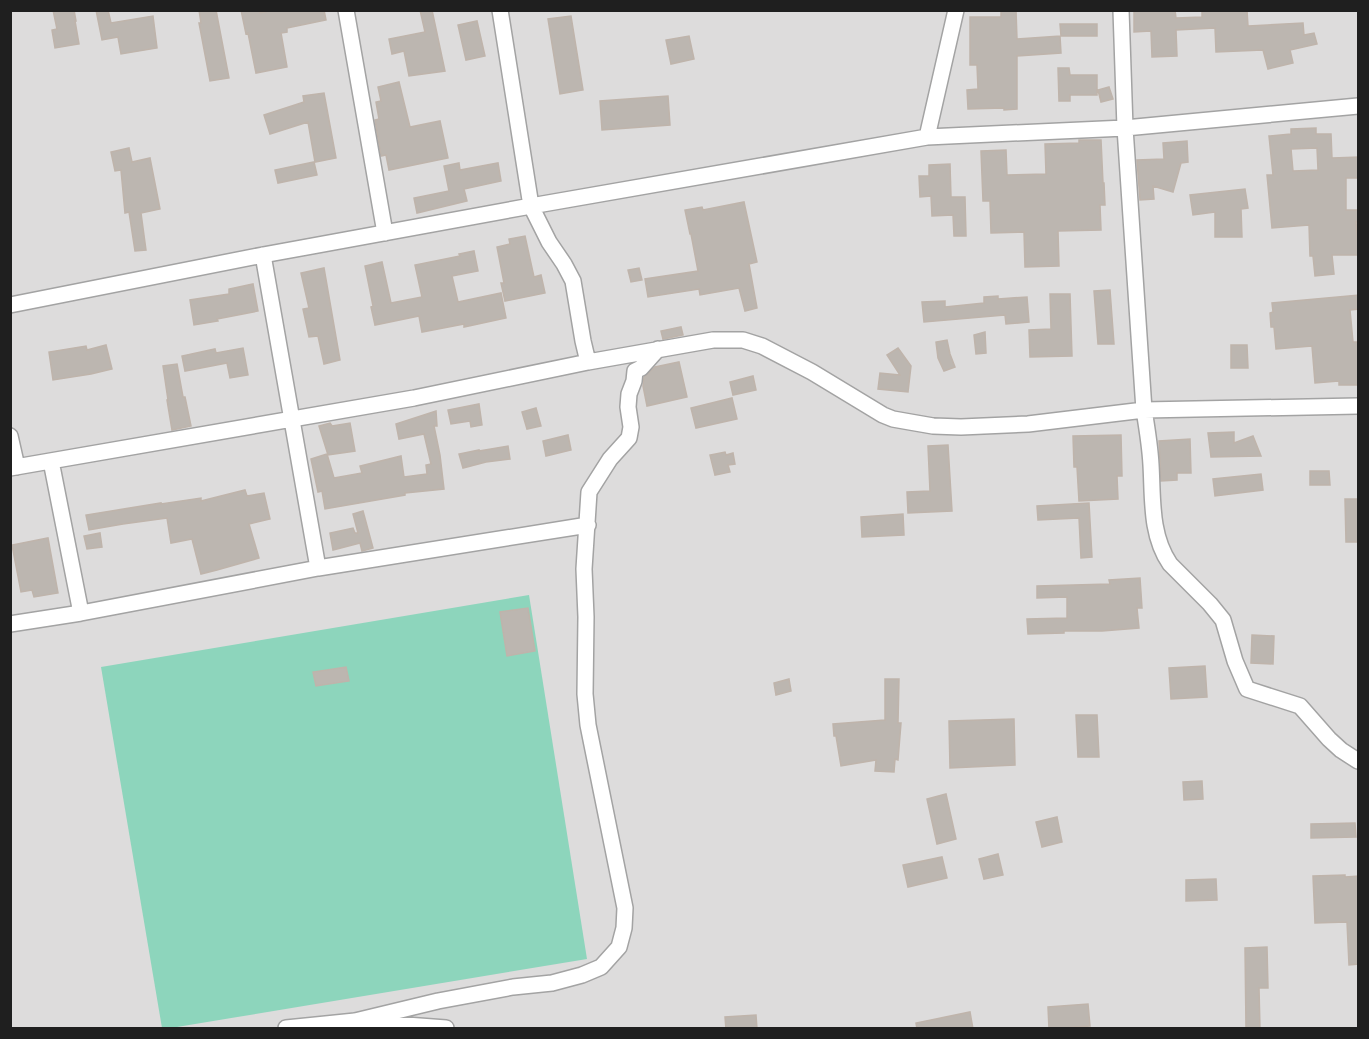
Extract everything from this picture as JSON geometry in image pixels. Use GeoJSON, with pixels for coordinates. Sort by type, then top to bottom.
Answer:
{"type":"FeatureCollection","features":[{"type":"Feature","properties":{"kind":"street"},"geometry":{"type":"LineString","coordinates":[[346,10],[386,233]]}},
{"type":"Feature","properties":{"kind":"street"},"geometry":{"type":"LineString","coordinates":[[500,10],[531,206],[549,242],[573,281],[588,362]]}},
{"type":"Feature","properties":{"kind":"street"},"geometry":{"type":"LineString","coordinates":[[927,137],[956,10]]}},
{"type":"Feature","properties":{"kind":"street"},"geometry":{"type":"LineString","coordinates":[[1121,10],[1125,128],[1144,410],[1149,439],[1154,520],[1159,542],[1165,556],[1223,620],[1234,661],[1247,689],[1300,706],[1329,739],[1359,761]]}},
{"type":"Feature","properties":{"kind":"street"},"geometry":{"type":"LineString","coordinates":[[10,305],[263,255],[927,137],[1125,128],[1359,106]]}},
{"type":"Feature","properties":{"kind":"street"},"geometry":{"type":"LineString","coordinates":[[263,255],[318,568]]}},
{"type":"Feature","properties":{"kind":"street"},"geometry":{"type":"LineString","coordinates":[[10,436],[14,467],[414,398],[588,362],[713,340],[743,340],[762,346],[812,372],[883,415],[933,426],[1028,424],[1144,410],[1359,406]]}},
{"type":"Feature","properties":{"kind":"street"},"geometry":{"type":"LineString","coordinates":[[286,1029],[356,1021],[438,1000],[552,983],[601,967],[619,947],[624,928],[625,908],[588,725],[585,694],[584,569],[589,492],[610,459],[629,438],[631,427],[628,400],[636,372],[658,349]]}},
{"type":"Feature","properties":{"kind":"street"},"geometry":{"type":"LineString","coordinates":[[51,461],[81,613]]}},
{"type":"Feature","properties":{"kind":"street"},"geometry":{"type":"LineString","coordinates":[[10,624],[81,613],[318,568],[588,525]]}},
{"type":"Feature","properties":{"kind":"street"},"geometry":{"type":"LineString","coordinates":[[356,1021],[446,1029]]}},
{"type":"Feature","properties":{"kind":"shaded area"},"geometry":{"type":"Polygon","coordinates":[[[11,11],[1358,11],[1358,1028],[11,1028],[11,11]]]}},
{"type":"Feature","properties":{"kind":"green space"},"geometry":{"type":"Polygon","coordinates":[[[529,595],[587,959],[162,1028],[101,667],[529,595]]]}},
{"type":"Feature","properties":{"kind":"building"},"geometry":{"type":"Polygon","coordinates":[[[53,10],[74,10],[79,44],[55,48],[52,30],[57,29],[53,10]]]}},
{"type":"Feature","properties":{"kind":"building"},"geometry":{"type":"Polygon","coordinates":[[[96,10],[108,10],[111,23],[153,16],[157,48],[121,54],[118,37],[102,40],[96,10]]]}},
{"type":"Feature","properties":{"kind":"building"},"geometry":{"type":"Polygon","coordinates":[[[199,10],[216,10],[229,78],[210,81],[199,23],[201,23],[199,10]]]}},
{"type":"Feature","properties":{"kind":"building"},"geometry":{"type":"Polygon","coordinates":[[[241,10],[259,10],[260,13],[274,10],[324,10],[326,20],[287,28],[287,32],[281,33],[287,67],[256,73],[241,10]]]}},
{"type":"Feature","properties":{"kind":"building"},"geometry":{"type":"Polygon","coordinates":[[[420,10],[432,10],[445,71],[409,76],[404,51],[392,54],[389,39],[425,32],[420,10]]]}},
{"type":"Feature","properties":{"kind":"building"},"geometry":{"type":"Polygon","coordinates":[[[1001,10],[1016,10],[1017,39],[1060,36],[1061,53],[1017,56],[1017,109],[968,109],[967,90],[978,89],[977,65],[970,65],[970,17],[1001,17],[1001,10]]]}},
{"type":"Feature","properties":{"kind":"building"},"geometry":{"type":"Polygon","coordinates":[[[1134,10],[1175,10],[1176,18],[1202,17],[1202,10],[1247,10],[1248,26],[1303,23],[1304,35],[1314,33],[1317,44],[1290,50],[1293,63],[1268,69],[1263,50],[1216,52],[1215,28],[1176,30],[1177,56],[1152,57],[1151,31],[1134,32],[1134,10]]]}},
{"type":"Feature","properties":{"kind":"building"},"geometry":{"type":"Polygon","coordinates":[[[571,16],[583,90],[560,94],[548,19],[571,16]]]}},
{"type":"Feature","properties":{"kind":"building"},"geometry":{"type":"Polygon","coordinates":[[[477,21],[485,56],[466,60],[458,25],[477,21]]]}},
{"type":"Feature","properties":{"kind":"building"},"geometry":{"type":"Polygon","coordinates":[[[1060,24],[1097,24],[1097,36],[1061,36],[1060,24]]]}},
{"type":"Feature","properties":{"kind":"building"},"geometry":{"type":"Polygon","coordinates":[[[689,36],[694,59],[671,64],[666,40],[689,36]]]}},
{"type":"Feature","properties":{"kind":"building"},"geometry":{"type":"Polygon","coordinates":[[[1058,68],[1069,68],[1070,75],[1097,75],[1097,95],[1070,95],[1070,101],[1059,101],[1058,68]]]}},
{"type":"Feature","properties":{"kind":"building"},"geometry":{"type":"Polygon","coordinates":[[[399,82],[410,127],[440,121],[448,158],[389,170],[386,155],[381,156],[375,120],[379,119],[376,102],[381,101],[378,87],[399,82]]]}},
{"type":"Feature","properties":{"kind":"building"},"geometry":{"type":"Polygon","coordinates":[[[1109,87],[1113,99],[1101,102],[1098,90],[1109,87]]]}},
{"type":"Feature","properties":{"kind":"building"},"geometry":{"type":"Polygon","coordinates":[[[324,93],[336,158],[315,162],[308,122],[270,134],[264,115],[304,102],[303,96],[324,93]]]}},
{"type":"Feature","properties":{"kind":"building"},"geometry":{"type":"Polygon","coordinates":[[[668,96],[670,125],[602,130],[600,101],[668,96]]]}},
{"type":"Feature","properties":{"kind":"building"},"geometry":{"type":"Polygon","coordinates":[[[1316,128],[1316,134],[1331,134],[1332,158],[1359,157],[1358,178],[1346,178],[1346,210],[1359,210],[1359,222],[1356,222],[1359,255],[1332,255],[1334,274],[1315,276],[1313,256],[1310,256],[1309,225],[1272,228],[1267,175],[1273,175],[1269,136],[1291,134],[1291,129],[1316,128]],[[1317,148],[1291,149],[1293,171],[1318,170],[1317,148]]]}},
{"type":"Feature","properties":{"kind":"building"},"geometry":{"type":"Polygon","coordinates":[[[1079,140],[1101,140],[1105,205],[1100,205],[1101,230],[1058,231],[1059,266],[1025,267],[1024,232],[991,233],[990,201],[983,201],[981,151],[1006,150],[1007,175],[1046,174],[1045,144],[1079,143],[1079,140]]]}},
{"type":"Feature","properties":{"kind":"building"},"geometry":{"type":"Polygon","coordinates":[[[1187,141],[1188,162],[1181,163],[1173,192],[1153,186],[1154,199],[1140,200],[1137,160],[1164,159],[1163,143],[1187,141]]]}},
{"type":"Feature","properties":{"kind":"building"},"geometry":{"type":"Polygon","coordinates":[[[129,148],[132,162],[150,158],[160,209],[141,213],[146,250],[135,251],[129,212],[125,213],[121,170],[115,171],[111,152],[129,148]]]}},
{"type":"Feature","properties":{"kind":"building"},"geometry":{"type":"Polygon","coordinates":[[[314,162],[317,175],[278,183],[275,170],[314,162]]]}},
{"type":"Feature","properties":{"kind":"building"},"geometry":{"type":"Polygon","coordinates":[[[459,163],[460,170],[498,163],[501,181],[464,189],[467,201],[417,213],[414,198],[449,191],[444,166],[459,163]]]}},
{"type":"Feature","properties":{"kind":"building"},"geometry":{"type":"Polygon","coordinates":[[[950,164],[951,197],[965,197],[966,236],[954,236],[953,215],[932,216],[931,196],[920,197],[919,176],[929,176],[929,165],[950,164]]]}},
{"type":"Feature","properties":{"kind":"building"},"geometry":{"type":"Polygon","coordinates":[[[1245,189],[1248,208],[1241,209],[1242,237],[1215,237],[1215,212],[1193,215],[1190,195],[1245,189]]]}},
{"type":"Feature","properties":{"kind":"building"},"geometry":{"type":"Polygon","coordinates":[[[744,202],[757,262],[749,264],[757,308],[745,311],[739,288],[700,295],[699,289],[648,297],[645,279],[698,271],[685,210],[702,207],[703,210],[744,202]]]}},
{"type":"Feature","properties":{"kind":"building"},"geometry":{"type":"Polygon","coordinates":[[[525,236],[534,277],[541,275],[545,293],[505,301],[497,247],[510,244],[509,239],[525,236]]]}},
{"type":"Feature","properties":{"kind":"building"},"geometry":{"type":"Polygon","coordinates":[[[474,251],[478,271],[452,276],[458,302],[501,293],[506,318],[464,327],[464,324],[422,332],[419,316],[375,325],[365,266],[382,262],[391,303],[422,297],[415,265],[474,251]]]}},
{"type":"Feature","properties":{"kind":"building"},"geometry":{"type":"Polygon","coordinates":[[[324,268],[340,360],[324,364],[318,336],[309,337],[303,309],[309,308],[301,273],[324,268]]]}},
{"type":"Feature","properties":{"kind":"building"},"geometry":{"type":"Polygon","coordinates":[[[639,268],[642,280],[631,282],[628,270],[639,268]]]}},
{"type":"Feature","properties":{"kind":"building"},"geometry":{"type":"Polygon","coordinates":[[[253,284],[258,311],[194,325],[190,300],[229,294],[229,289],[253,284]]]}},
{"type":"Feature","properties":{"kind":"building"},"geometry":{"type":"Polygon","coordinates":[[[1110,290],[1114,344],[1098,344],[1094,291],[1110,290]]]}},
{"type":"Feature","properties":{"kind":"building"},"geometry":{"type":"Polygon","coordinates":[[[1050,294],[1070,294],[1072,356],[1030,357],[1029,330],[1051,329],[1050,294]]]}},
{"type":"Feature","properties":{"kind":"building"},"geometry":{"type":"Polygon","coordinates":[[[1359,295],[1359,309],[1350,310],[1353,342],[1359,342],[1359,385],[1339,385],[1339,381],[1315,383],[1312,346],[1276,349],[1274,327],[1271,327],[1272,303],[1359,295]]]}},
{"type":"Feature","properties":{"kind":"building"},"geometry":{"type":"Polygon","coordinates":[[[998,296],[998,299],[1027,297],[1029,322],[1006,324],[1005,315],[924,322],[922,302],[945,301],[945,307],[984,303],[984,297],[998,296]]]}},
{"type":"Feature","properties":{"kind":"building"},"geometry":{"type":"Polygon","coordinates":[[[681,327],[683,335],[663,339],[661,331],[681,327]]]}},
{"type":"Feature","properties":{"kind":"building"},"geometry":{"type":"Polygon","coordinates":[[[985,332],[986,353],[976,354],[974,335],[985,332]]]}},
{"type":"Feature","properties":{"kind":"building"},"geometry":{"type":"Polygon","coordinates":[[[947,340],[955,367],[944,371],[938,358],[936,342],[947,340]]]}},
{"type":"Feature","properties":{"kind":"building"},"geometry":{"type":"Polygon","coordinates":[[[106,345],[112,369],[53,380],[49,352],[86,346],[87,350],[106,345]]]}},
{"type":"Feature","properties":{"kind":"building"},"geometry":{"type":"Polygon","coordinates":[[[1231,345],[1247,345],[1248,368],[1231,368],[1231,345]]]}},
{"type":"Feature","properties":{"kind":"building"},"geometry":{"type":"Polygon","coordinates":[[[243,348],[248,375],[230,378],[227,363],[185,371],[182,356],[215,349],[216,353],[243,348]]]}},
{"type":"Feature","properties":{"kind":"building"},"geometry":{"type":"Polygon","coordinates":[[[898,348],[911,366],[908,392],[878,389],[880,373],[900,375],[887,355],[898,348]]]}},
{"type":"Feature","properties":{"kind":"building"},"geometry":{"type":"Polygon","coordinates":[[[679,362],[687,397],[647,406],[643,386],[644,377],[655,367],[679,362]]]}},
{"type":"Feature","properties":{"kind":"building"},"geometry":{"type":"Polygon","coordinates":[[[177,364],[191,426],[172,430],[163,366],[177,364]]]}},
{"type":"Feature","properties":{"kind":"building"},"geometry":{"type":"Polygon","coordinates":[[[753,376],[756,390],[733,395],[730,382],[753,376]]]}},
{"type":"Feature","properties":{"kind":"building"},"geometry":{"type":"Polygon","coordinates":[[[732,398],[737,419],[696,428],[691,408],[732,398]]]}},
{"type":"Feature","properties":{"kind":"building"},"geometry":{"type":"Polygon","coordinates":[[[479,404],[482,425],[471,427],[470,421],[451,424],[448,410],[479,404]]]}},
{"type":"Feature","properties":{"kind":"building"},"geometry":{"type":"Polygon","coordinates":[[[536,408],[541,426],[527,429],[522,412],[536,408]]]}},
{"type":"Feature","properties":{"kind":"building"},"geometry":{"type":"Polygon","coordinates":[[[436,411],[437,426],[434,426],[444,489],[405,493],[405,495],[325,509],[322,491],[318,492],[311,459],[327,454],[334,478],[362,473],[360,466],[401,456],[404,477],[427,474],[426,465],[431,464],[424,434],[399,439],[396,424],[436,411]]]}},
{"type":"Feature","properties":{"kind":"building"},"geometry":{"type":"Polygon","coordinates":[[[330,423],[332,426],[350,423],[355,451],[328,455],[319,426],[330,423]]]}},
{"type":"Feature","properties":{"kind":"building"},"geometry":{"type":"Polygon","coordinates":[[[1234,432],[1234,443],[1253,436],[1261,456],[1211,457],[1208,433],[1234,432]]]}},
{"type":"Feature","properties":{"kind":"building"},"geometry":{"type":"Polygon","coordinates":[[[568,435],[571,450],[546,456],[543,441],[568,435]]]}},
{"type":"Feature","properties":{"kind":"building"},"geometry":{"type":"Polygon","coordinates":[[[1121,435],[1122,476],[1117,476],[1118,499],[1079,501],[1077,467],[1074,467],[1073,436],[1121,435]]]}},
{"type":"Feature","properties":{"kind":"building"},"geometry":{"type":"Polygon","coordinates":[[[1190,439],[1191,473],[1177,473],[1177,480],[1161,481],[1159,441],[1190,439]]]}},
{"type":"Feature","properties":{"kind":"building"},"geometry":{"type":"Polygon","coordinates":[[[948,445],[952,511],[908,513],[907,492],[930,491],[928,446],[948,445]]]}},
{"type":"Feature","properties":{"kind":"building"},"geometry":{"type":"Polygon","coordinates":[[[508,446],[510,459],[463,468],[459,454],[508,446]]]}},
{"type":"Feature","properties":{"kind":"building"},"geometry":{"type":"Polygon","coordinates":[[[725,452],[726,455],[733,453],[735,464],[728,465],[730,472],[715,475],[710,455],[725,452]]]}},
{"type":"Feature","properties":{"kind":"building"},"geometry":{"type":"Polygon","coordinates":[[[1310,471],[1329,471],[1330,485],[1310,485],[1310,471]]]}},
{"type":"Feature","properties":{"kind":"building"},"geometry":{"type":"Polygon","coordinates":[[[1261,474],[1263,490],[1215,496],[1213,479],[1261,474]]]}},
{"type":"Feature","properties":{"kind":"building"},"geometry":{"type":"Polygon","coordinates":[[[245,490],[247,496],[264,493],[270,519],[249,524],[259,558],[217,570],[201,574],[192,539],[171,543],[167,518],[89,530],[86,515],[201,498],[201,501],[245,490]]]}},
{"type":"Feature","properties":{"kind":"building"},"geometry":{"type":"Polygon","coordinates":[[[1345,499],[1359,499],[1359,542],[1346,542],[1345,499]]]}},
{"type":"Feature","properties":{"kind":"building"},"geometry":{"type":"Polygon","coordinates":[[[1089,503],[1092,557],[1081,558],[1079,518],[1038,520],[1037,506],[1089,503]]]}},
{"type":"Feature","properties":{"kind":"building"},"geometry":{"type":"Polygon","coordinates":[[[363,511],[373,548],[362,551],[360,543],[333,550],[330,533],[353,528],[355,533],[358,533],[353,514],[363,511]]]}},
{"type":"Feature","properties":{"kind":"building"},"geometry":{"type":"Polygon","coordinates":[[[903,514],[904,535],[862,537],[861,517],[903,514]]]}},
{"type":"Feature","properties":{"kind":"building"},"geometry":{"type":"Polygon","coordinates":[[[100,533],[102,547],[87,549],[84,536],[100,533]]]}},
{"type":"Feature","properties":{"kind":"building"},"geometry":{"type":"Polygon","coordinates":[[[48,538],[58,593],[34,597],[32,590],[21,592],[12,545],[48,538]]]}},
{"type":"Feature","properties":{"kind":"building"},"geometry":{"type":"Polygon","coordinates":[[[1140,578],[1142,608],[1137,608],[1139,628],[1028,634],[1027,619],[1067,618],[1067,597],[1037,598],[1037,586],[1110,584],[1109,580],[1140,578]]]}},
{"type":"Feature","properties":{"kind":"building"},"geometry":{"type":"Polygon","coordinates":[[[528,608],[535,651],[507,656],[500,612],[528,608]]]}},
{"type":"Feature","properties":{"kind":"building"},"geometry":{"type":"Polygon","coordinates":[[[1252,635],[1274,636],[1273,664],[1251,663],[1252,635]]]}},
{"type":"Feature","properties":{"kind":"building"},"geometry":{"type":"Polygon","coordinates":[[[1205,666],[1207,697],[1171,699],[1169,668],[1205,666]]]}},
{"type":"Feature","properties":{"kind":"building"},"geometry":{"type":"Polygon","coordinates":[[[346,667],[349,681],[316,686],[313,672],[346,667]]]}},
{"type":"Feature","properties":{"kind":"building"},"geometry":{"type":"Polygon","coordinates":[[[789,679],[791,691],[776,695],[774,683],[789,679]]]}},
{"type":"Feature","properties":{"kind":"building"},"geometry":{"type":"Polygon","coordinates":[[[885,679],[899,679],[898,723],[901,723],[898,760],[895,759],[894,772],[875,771],[876,760],[841,766],[833,724],[885,720],[885,679]]]}},
{"type":"Feature","properties":{"kind":"building"},"geometry":{"type":"Polygon","coordinates":[[[1076,715],[1097,715],[1099,757],[1078,757],[1076,715]]]}},
{"type":"Feature","properties":{"kind":"building"},"geometry":{"type":"Polygon","coordinates":[[[1014,719],[1015,765],[950,768],[949,721],[1014,719]]]}},
{"type":"Feature","properties":{"kind":"building"},"geometry":{"type":"Polygon","coordinates":[[[1202,781],[1203,799],[1184,800],[1183,782],[1202,781]]]}},
{"type":"Feature","properties":{"kind":"building"},"geometry":{"type":"Polygon","coordinates":[[[946,794],[956,839],[937,844],[927,799],[946,794]]]}},
{"type":"Feature","properties":{"kind":"building"},"geometry":{"type":"Polygon","coordinates":[[[1057,817],[1062,842],[1042,847],[1036,822],[1057,817]]]}},
{"type":"Feature","properties":{"kind":"building"},"geometry":{"type":"Polygon","coordinates":[[[1355,823],[1356,837],[1311,838],[1311,824],[1355,823]]]}},
{"type":"Feature","properties":{"kind":"building"},"geometry":{"type":"Polygon","coordinates":[[[998,854],[1003,875],[984,879],[979,859],[998,854]]]}},
{"type":"Feature","properties":{"kind":"building"},"geometry":{"type":"Polygon","coordinates":[[[942,857],[947,878],[908,887],[903,865],[942,857]]]}},
{"type":"Feature","properties":{"kind":"building"},"geometry":{"type":"Polygon","coordinates":[[[1345,875],[1345,877],[1359,876],[1359,964],[1349,965],[1347,922],[1315,923],[1313,876],[1345,875]]]}},
{"type":"Feature","properties":{"kind":"building"},"geometry":{"type":"Polygon","coordinates":[[[1216,879],[1217,900],[1186,901],[1186,880],[1216,879]]]}},
{"type":"Feature","properties":{"kind":"building"},"geometry":{"type":"Polygon","coordinates":[[[1267,947],[1268,988],[1259,988],[1260,1029],[1246,1029],[1245,948],[1267,947]]]}},
{"type":"Feature","properties":{"kind":"building"},"geometry":{"type":"Polygon","coordinates":[[[1088,1004],[1090,1026],[1049,1029],[1048,1007],[1088,1004]]]}},
{"type":"Feature","properties":{"kind":"building"},"geometry":{"type":"Polygon","coordinates":[[[970,1012],[973,1029],[917,1029],[916,1023],[970,1012]]]}},
{"type":"Feature","properties":{"kind":"building"},"geometry":{"type":"Polygon","coordinates":[[[756,1015],[757,1029],[726,1029],[725,1017],[756,1015]]]}}]}
